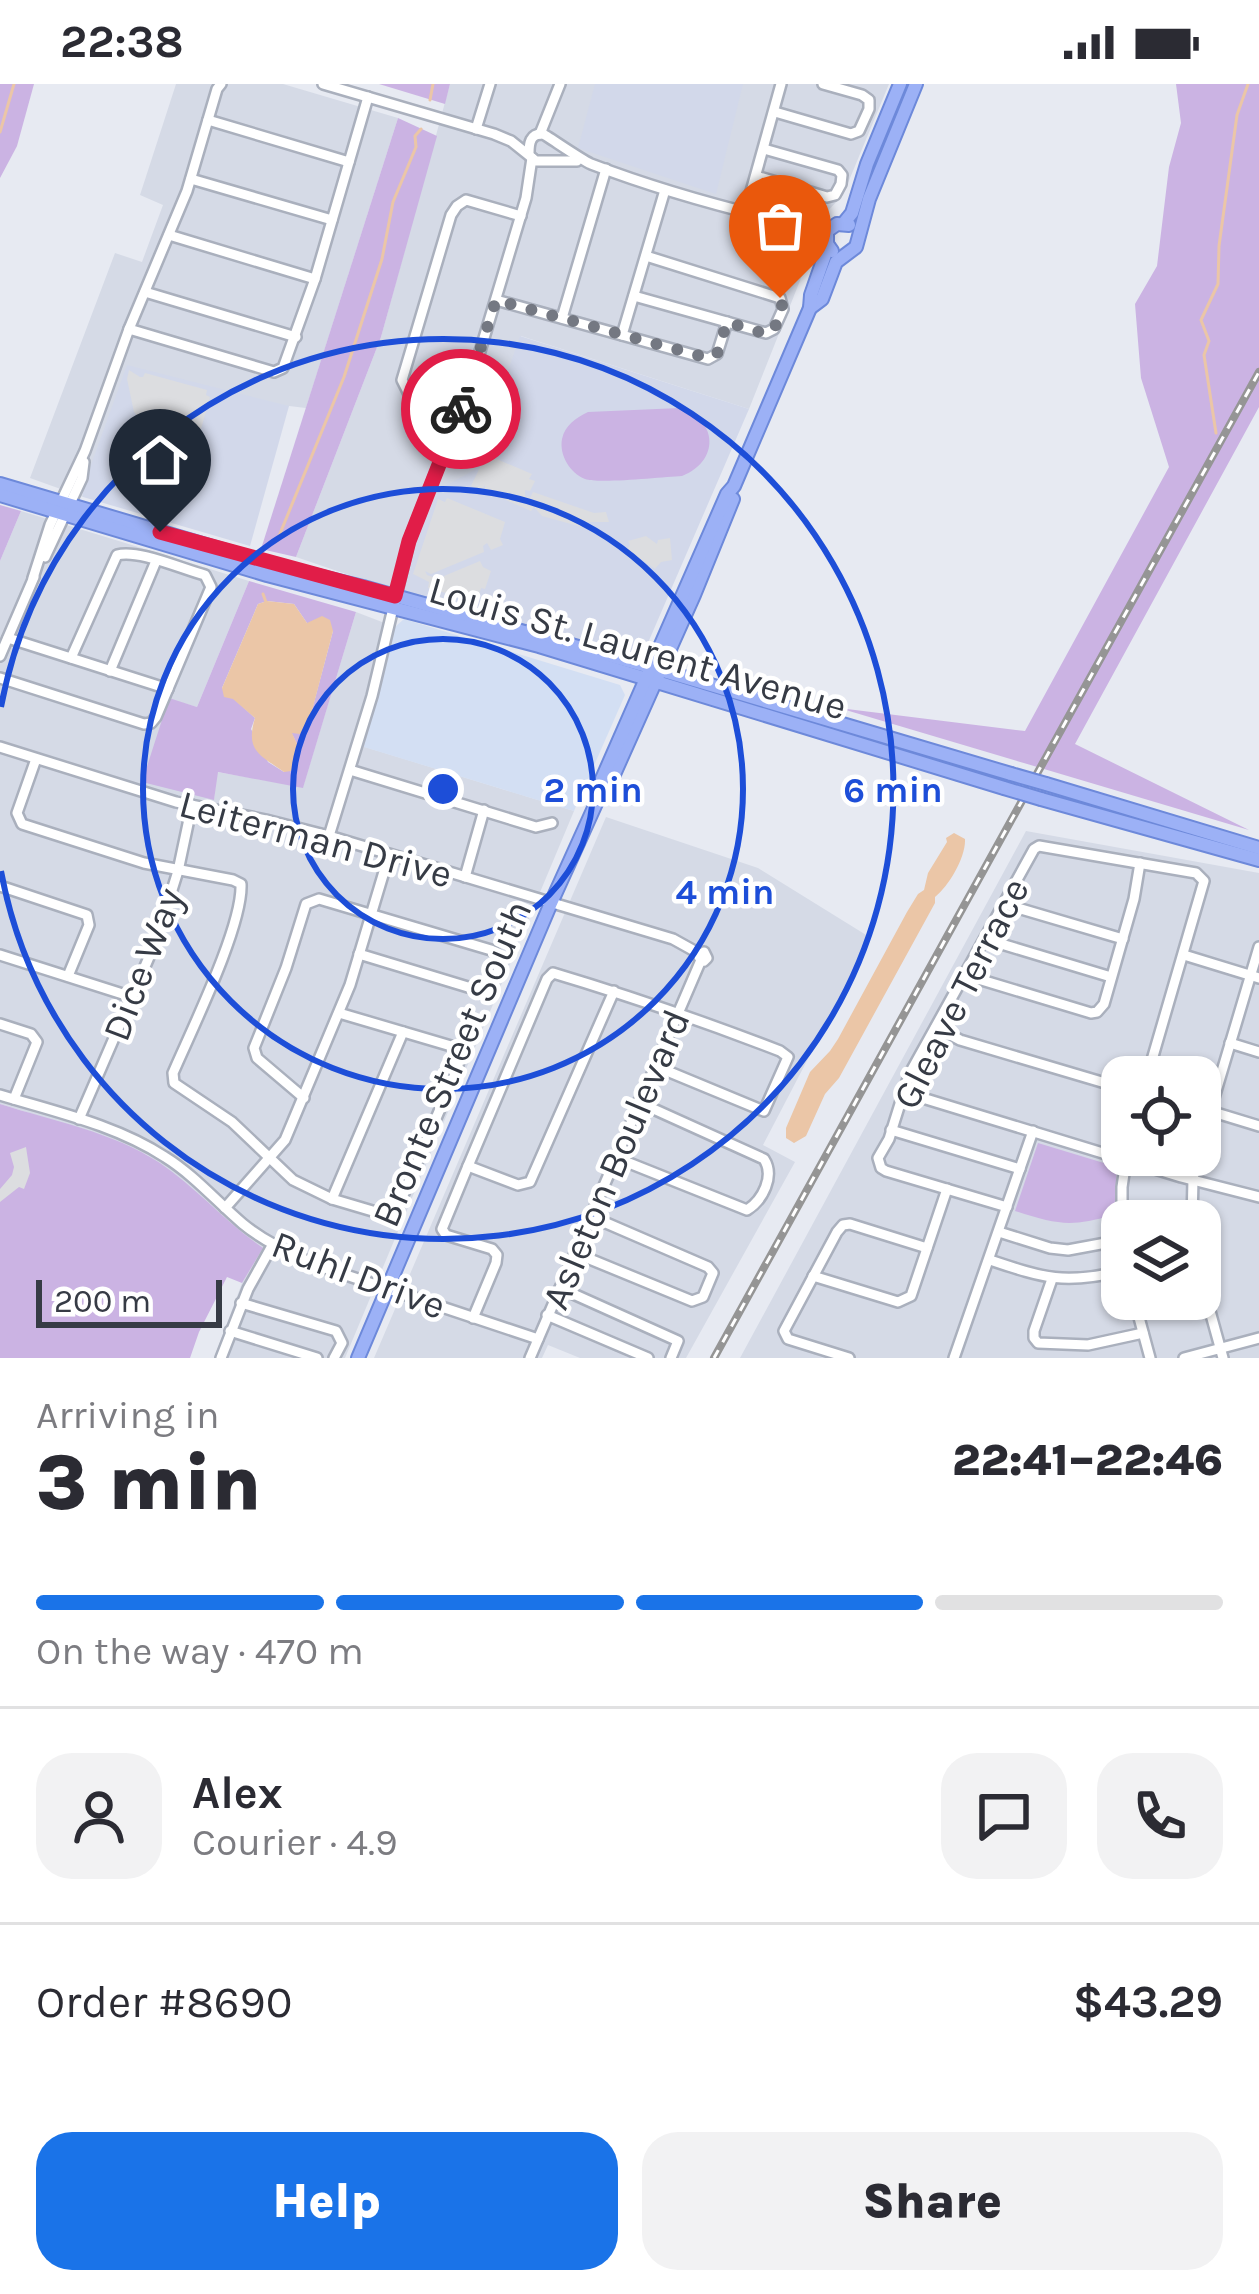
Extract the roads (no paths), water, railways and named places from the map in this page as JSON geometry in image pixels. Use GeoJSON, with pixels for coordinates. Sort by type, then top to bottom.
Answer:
{"type":"FeatureCollection","features":[{"type":"Feature","properties":{"kind":"main road"},"geometry":{"type":"LineString","coordinates":[[900,84],[852,213],[827,231],[827,244],[835,254],[844,255],[856,247],[916,84]]}},
{"type":"Feature","properties":{"kind":"main road"},"geometry":{"type":"LineString","coordinates":[[840,224],[857,235]]}},
{"type":"Feature","properties":{"kind":"main road","name":"Bronte Street South"},"geometry":{"type":"LineString","coordinates":[[358,1358],[551,903],[601,793],[611,781],[735,494],[734,486],[810,308],[827,244]]}},
{"type":"Feature","properties":{"kind":"main road","name":"Bronte Street South"},"geometry":{"type":"LineString","coordinates":[[810,308],[822,299],[832,268],[844,255]]}},
{"type":"Feature","properties":{"kind":"main road","name":"Louis St. Laurent Avenue"},"geometry":{"type":"LineString","coordinates":[[0,484],[267,575],[394,601],[1008,781],[1046,784],[1259,848]]}},
{"type":"Feature","properties":{"kind":"main road","name":"Louis St. Laurent Avenue"},"geometry":{"type":"LineString","coordinates":[[0,495],[63,508]]}},
{"type":"Feature","properties":{"kind":"main road","name":"Louis St. Laurent Avenue"},"geometry":{"type":"LineString","coordinates":[[1008,781],[1040,799],[1259,860]]}},
{"type":"Feature","properties":{"kind":"street"},"geometry":{"type":"LineString","coordinates":[[323,84],[494,134],[545,138],[584,161],[665,190],[800,226],[827,244]]}},
{"type":"Feature","properties":{"kind":"street"},"geometry":{"type":"LineString","coordinates":[[476,129],[490,84]]}},
{"type":"Feature","properties":{"kind":"street"},"geometry":{"type":"LineString","coordinates":[[745,212],[781,84]]}},
{"type":"Feature","properties":{"kind":"street"},"geometry":{"type":"LineString","coordinates":[[775,112],[851,134],[859,131],[869,110],[868,100],[823,84]]}},
{"type":"Feature","properties":{"kind":"street"},"geometry":{"type":"LineString","coordinates":[[0,656],[191,179],[218,86]]}},
{"type":"Feature","properties":{"kind":"street"},"geometry":{"type":"LineString","coordinates":[[526,198],[555,153],[545,138],[558,90]]}},
{"type":"Feature","properties":{"kind":"street"},"geometry":{"type":"LineString","coordinates":[[129,329],[274,372],[284,368],[368,97]]}},
{"type":"Feature","properties":{"kind":"street"},"geometry":{"type":"LineString","coordinates":[[208,120],[350,162]]}},
{"type":"Feature","properties":{"kind":"street"},"geometry":{"type":"LineString","coordinates":[[494,134],[530,156],[584,161]]}},
{"type":"Feature","properties":{"kind":"street"},"geometry":{"type":"LineString","coordinates":[[329,836],[372,696],[409,541],[458,416],[521,216],[528,145],[545,138]]}},
{"type":"Feature","properties":{"kind":"street"},"geometry":{"type":"LineString","coordinates":[[756,176],[826,197],[835,195],[841,184],[838,170],[764,149]]}},
{"type":"Feature","properties":{"kind":"street"},"geometry":{"type":"LineString","coordinates":[[562,318],[606,169]]}},
{"type":"Feature","properties":{"kind":"street"},"geometry":{"type":"LineString","coordinates":[[191,179],[332,220]]}},
{"type":"Feature","properties":{"kind":"street"},"geometry":{"type":"LineString","coordinates":[[622,335],[665,190]]}},
{"type":"Feature","properties":{"kind":"street"},"geometry":{"type":"LineString","coordinates":[[458,416],[410,397],[402,380],[451,215],[466,200],[521,216]]}},
{"type":"Feature","properties":{"kind":"street"},"geometry":{"type":"LineString","coordinates":[[800,226],[840,224]]}},
{"type":"Feature","properties":{"kind":"street"},"geometry":{"type":"LineString","coordinates":[[169,235],[315,279]]}},
{"type":"Feature","properties":{"kind":"street"},"geometry":{"type":"LineString","coordinates":[[634,296],[766,334],[774,329],[783,302],[646,256]]}},
{"type":"Feature","properties":{"kind":"street"},"geometry":{"type":"LineString","coordinates":[[145,292],[296,337]]}},
{"type":"Feature","properties":{"kind":"street"},"geometry":{"type":"LineString","coordinates":[[496,300],[713,358],[727,322]]}},
{"type":"Feature","properties":{"kind":"street"},"geometry":{"type":"LineString","coordinates":[[0,678],[148,724],[156,717],[211,587],[205,575],[126,552],[117,555],[71,658]]}},
{"type":"Feature","properties":{"kind":"street"},"geometry":{"type":"LineString","coordinates":[[110,671],[157,561]]}},
{"type":"Feature","properties":{"kind":"street"},"geometry":{"type":"LineString","coordinates":[[8,638],[168,689]]}},
{"type":"Feature","properties":{"kind":"street","name":"Leiterman Drive"},"geometry":{"type":"LineString","coordinates":[[0,747],[192,805],[329,836],[673,939],[700,957]]}},
{"type":"Feature","properties":{"kind":"street"},"geometry":{"type":"LineString","coordinates":[[36,758],[17,813],[22,824],[178,871],[241,884],[219,964],[172,1078],[174,1083],[232,1122],[293,1180],[332,1199],[381,1214],[394,1212],[460,1060],[456,1049],[339,1013]]}},
{"type":"Feature","properties":{"kind":"street"},"geometry":{"type":"LineString","coordinates":[[350,770],[536,826],[552,823]]}},
{"type":"Feature","properties":{"kind":"street","name":"Dice Way"},"geometry":{"type":"LineString","coordinates":[[80,1120],[156,941],[192,805]]}},
{"type":"Feature","properties":{"kind":"street"},"geometry":{"type":"LineString","coordinates":[[465,877],[484,810]]}},
{"type":"Feature","properties":{"kind":"street","name":"Gleave Terrace"},"geometry":{"type":"LineString","coordinates":[[1007,1207],[880,1168],[878,1158],[903,1091],[936,1027],[1039,846],[1196,873],[1204,881],[1154,1056]]}},
{"type":"Feature","properties":{"kind":"street"},"geometry":{"type":"LineString","coordinates":[[225,1208],[285,1140],[339,1013],[389,855]]}},
{"type":"Feature","properties":{"kind":"street"},"geometry":{"type":"LineString","coordinates":[[964,975],[1091,1013],[1101,1009],[1135,899],[1140,863]]}},
{"type":"Feature","properties":{"kind":"street"},"geometry":{"type":"LineString","coordinates":[[0,886],[87,915],[89,925],[68,976]]}},
{"type":"Feature","properties":{"kind":"street"},"geometry":{"type":"LineString","coordinates":[[304,1098],[257,1058],[254,1048],[306,904],[319,899],[496,951],[500,967],[489,988],[482,991],[359,954]]}},
{"type":"Feature","properties":{"kind":"street"},"geometry":{"type":"LineString","coordinates":[[1004,904],[1123,939]]}},
{"type":"Feature","properties":{"kind":"street"},"geometry":{"type":"LineString","coordinates":[[985,939],[1112,977]]}},
{"type":"Feature","properties":{"kind":"street"},"geometry":{"type":"LineString","coordinates":[[1221,1067],[1255,976],[1259,947]]}},
{"type":"Feature","properties":{"kind":"street"},"geometry":{"type":"LineString","coordinates":[[0,955],[132,997]]}},
{"type":"Feature","properties":{"kind":"street"},"geometry":{"type":"LineString","coordinates":[[1184,956],[1255,976]]}},
{"type":"Feature","properties":{"kind":"street","name":"Asleton Boulevard"},"geometry":{"type":"LineString","coordinates":[[530,1358],[700,957]]}},
{"type":"Feature","properties":{"kind":"street"},"geometry":{"type":"LineString","coordinates":[[473,1318],[496,1255],[492,1249],[446,1235],[442,1228],[549,975],[678,1011],[788,1057],[764,1111],[655,1066]]}},
{"type":"Feature","properties":{"kind":"street"},"geometry":{"type":"LineString","coordinates":[[468,1166],[518,1185],[530,1182],[614,992]]}},
{"type":"Feature","properties":{"kind":"street"},"geometry":{"type":"LineString","coordinates":[[0,1024],[31,1034],[37,1042],[14,1099]]}},
{"type":"Feature","properties":{"kind":"street"},"geometry":{"type":"LineString","coordinates":[[936,1027],[960,1040],[1101,1082]]}},
{"type":"Feature","properties":{"kind":"street"},"geometry":{"type":"LineString","coordinates":[[332,1199],[403,1032]]}},
{"type":"Feature","properties":{"kind":"street"},"geometry":{"type":"LineString","coordinates":[[1230,1043],[1259,1052]]}},
{"type":"Feature","properties":{"kind":"street"},"geometry":{"type":"LineString","coordinates":[[903,1091],[1101,1152]]}},
{"type":"Feature","properties":{"kind":"street","name":"Ruhl Drive"},"geometry":{"type":"LineString","coordinates":[[0,1095],[121,1133],[164,1156],[274,1244],[316,1265],[538,1339]]}},
{"type":"Feature","properties":{"kind":"street"},"geometry":{"type":"LineString","coordinates":[[614,1157],[748,1210],[770,1177],[764,1159],[638,1102]]}},
{"type":"Feature","properties":{"kind":"street"},"geometry":{"type":"LineString","coordinates":[[1221,1115],[1259,1126]]}},
{"type":"Feature","properties":{"kind":"street"},"geometry":{"type":"LineString","coordinates":[[891,1130],[1020,1169]]}},
{"type":"Feature","properties":{"kind":"street"},"geometry":{"type":"LineString","coordinates":[[957,1358],[1033,1131]]}},
{"type":"Feature","properties":{"kind":"street"},"geometry":{"type":"LineString","coordinates":[[1182,1176],[1259,1197]]}},
{"type":"Feature","properties":{"kind":"street"},"geometry":{"type":"LineString","coordinates":[[1192,1200],[1194,1176]]}},
{"type":"Feature","properties":{"kind":"street"},"geometry":{"type":"LineString","coordinates":[[813,1276],[901,1302],[911,1296],[947,1189]]}},
{"type":"Feature","properties":{"kind":"street"},"geometry":{"type":"LineString","coordinates":[[575,1253],[694,1301],[703,1297],[712,1280],[708,1267],[590,1216]]}},
{"type":"Feature","properties":{"kind":"street"},"geometry":{"type":"LineString","coordinates":[[849,1358],[785,1335],[786,1324],[837,1232],[847,1224],[928,1248]]}},
{"type":"Feature","properties":{"kind":"street"},"geometry":{"type":"LineString","coordinates":[[999,1232],[1050,1248],[1101,1244]]}},
{"type":"Feature","properties":{"kind":"street"},"geometry":{"type":"LineString","coordinates":[[221,1358],[241,1303],[274,1244]]}},
{"type":"Feature","properties":{"kind":"street"},"geometry":{"type":"LineString","coordinates":[[990,1260],[1052,1279],[1101,1275]]}},
{"type":"Feature","properties":{"kind":"street"},"geometry":{"type":"LineString","coordinates":[[1052,1279],[1034,1331],[1038,1342],[1088,1345],[1143,1333]]}},
{"type":"Feature","properties":{"kind":"street"},"geometry":{"type":"LineString","coordinates":[[560,1288],[678,1341],[671,1358]]}},
{"type":"Feature","properties":{"kind":"street"},"geometry":{"type":"LineString","coordinates":[[241,1303],[339,1333],[342,1342],[334,1358]]}},
{"type":"Feature","properties":{"kind":"street"},"geometry":{"type":"LineString","coordinates":[[547,1316],[647,1358]]}},
{"type":"Feature","properties":{"kind":"street"},"geometry":{"type":"LineString","coordinates":[[1140,1320],[1150,1358]]}},
{"type":"Feature","properties":{"kind":"street"},"geometry":{"type":"LineString","coordinates":[[1212,1320],[1221,1353]]}},
{"type":"Feature","properties":{"kind":"street"},"geometry":{"type":"LineString","coordinates":[[230,1331],[317,1358]]}},
{"type":"Feature","properties":{"kind":"street"},"geometry":{"type":"LineString","coordinates":[[1184,1358],[1221,1353],[1259,1338]]}},
{"type":"Feature","properties":{"kind":"waterway"},"geometry":{"type":"LineString","coordinates":[[0,132],[14,84]]}},
{"type":"Feature","properties":{"kind":"waterway"},"geometry":{"type":"LineString","coordinates":[[430,100],[433,84]]}},
{"type":"Feature","properties":{"kind":"waterway"},"geometry":{"type":"LineString","coordinates":[[1216,433],[1204,355],[1209,341],[1201,320],[1218,284],[1237,115],[1248,84]]}},
{"type":"Feature","properties":{"kind":"waterway"},"geometry":{"type":"LineString","coordinates":[[277,541],[344,377],[382,259],[393,202],[421,129]]}},
{"type":"Feature","properties":{"kind":"waterway"},"geometry":{"type":"LineString","coordinates":[[263,594],[267,605]]}},
{"type":"Feature","properties":{"kind":"railway"},"geometry":{"type":"LineString","coordinates":[[714,1358],[1259,372]]}}]}
